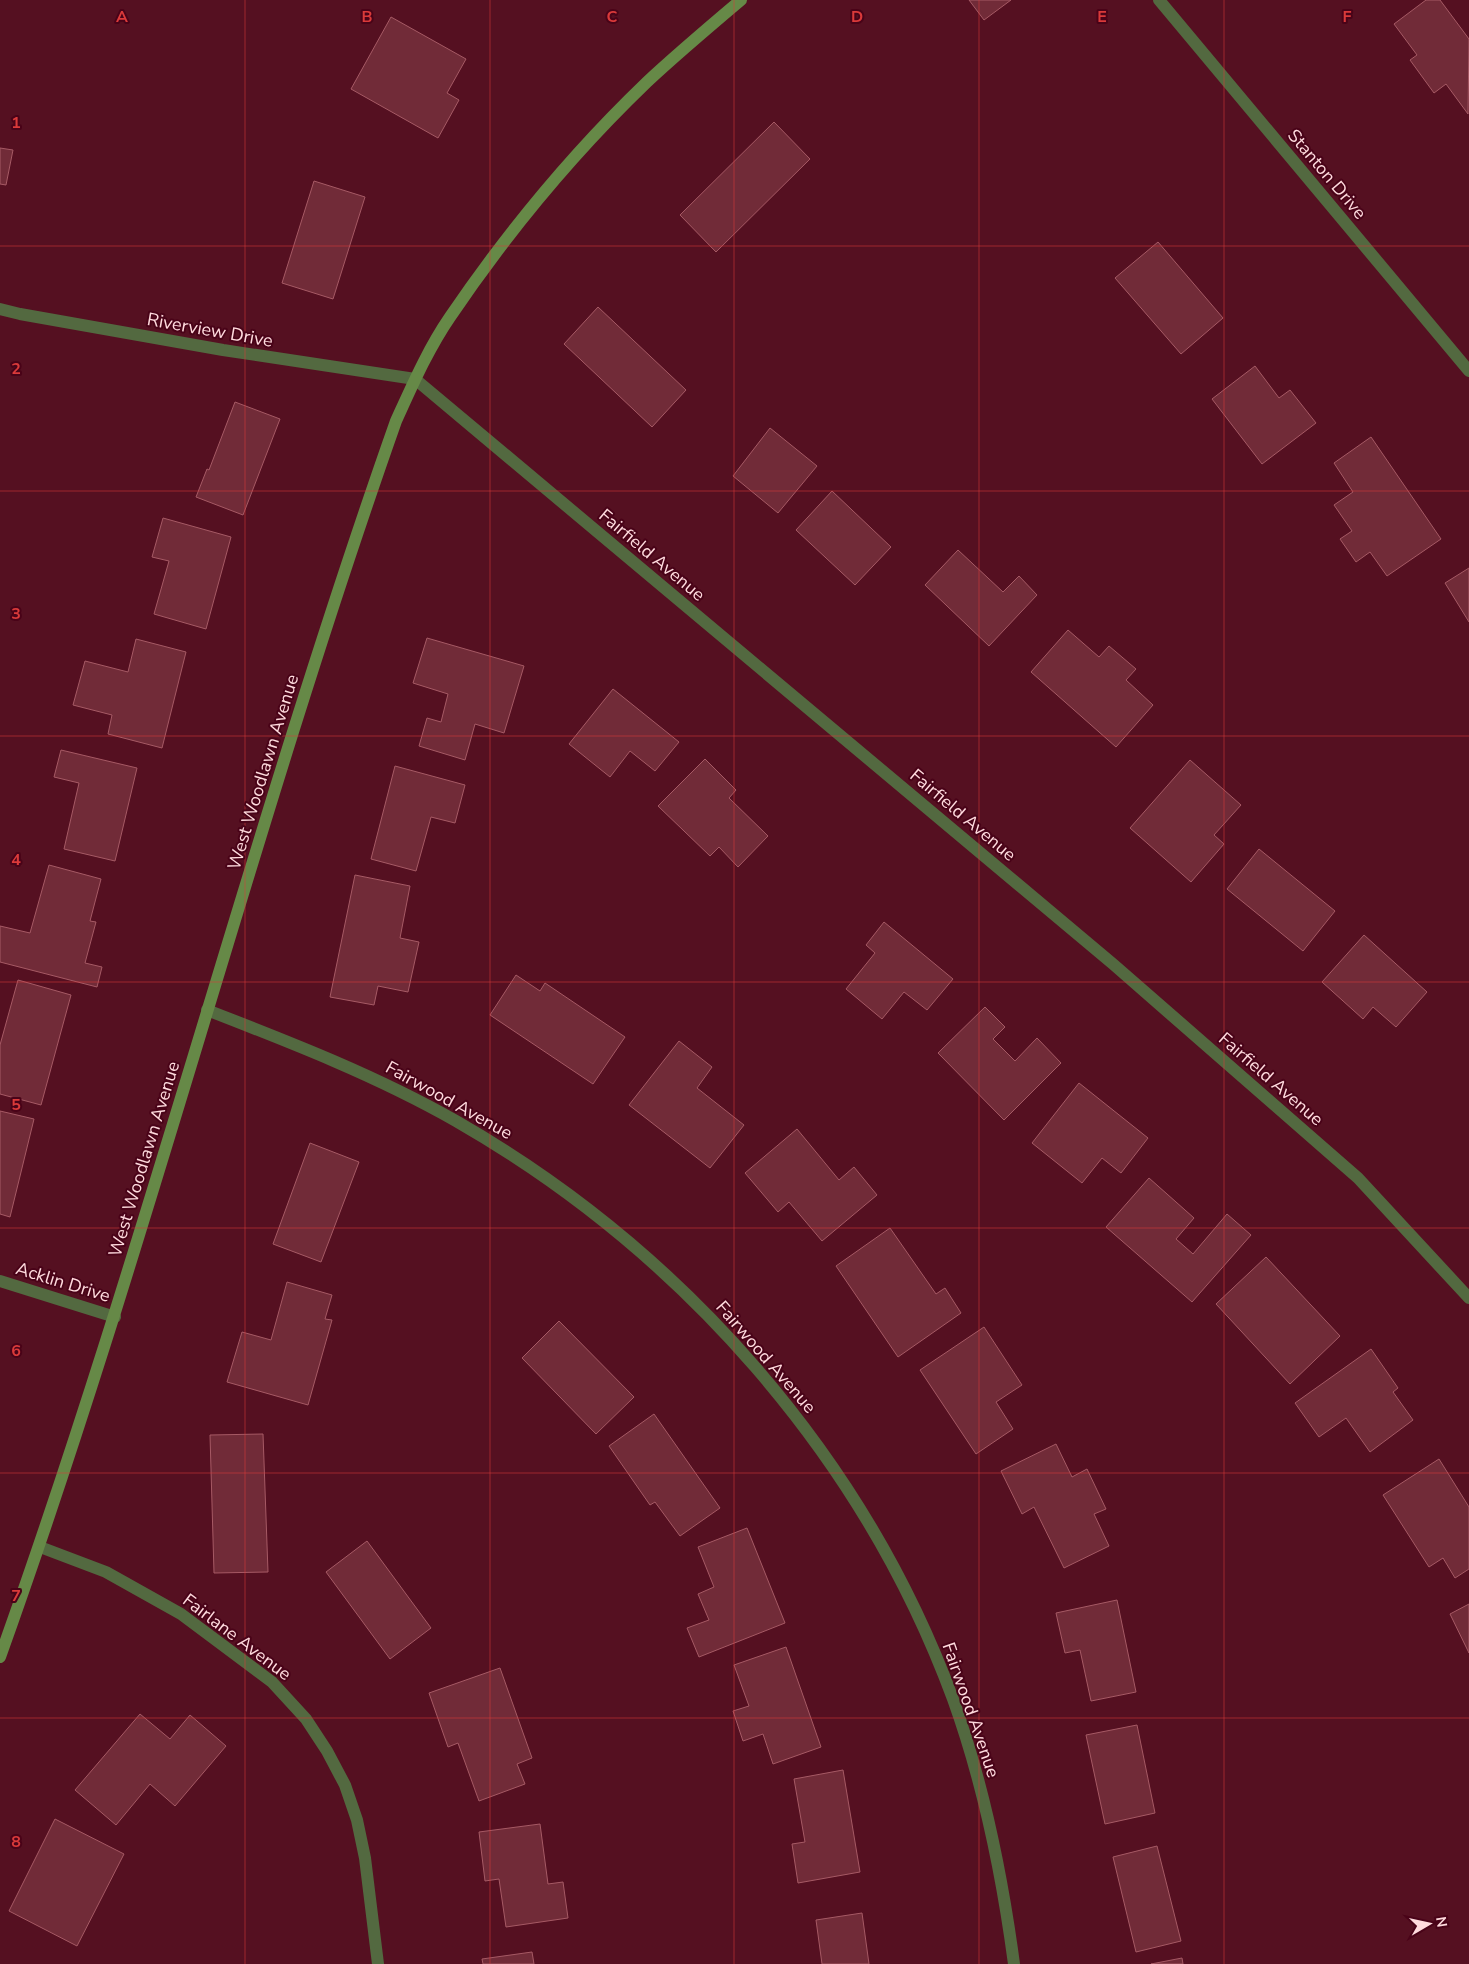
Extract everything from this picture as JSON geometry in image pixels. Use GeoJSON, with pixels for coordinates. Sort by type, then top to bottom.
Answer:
{"type":"FeatureCollection","features":[{"type":"Feature","properties":{"kind":"street","name":"West Woodlawn Avenue"},"geometry":{"type":"LineString","coordinates":[[0,1657],[40,1547],[115,1317],[207,1010],[377,475],[396,421],[449,318],[531,208],[588,143],[647,82],[741,0]]}},
{"type":"Feature","properties":{"kind":"street","name":"Stanton Drive"},"geometry":{"type":"LineString","coordinates":[[1159,0],[1469,371]]}},
{"type":"Feature","properties":{"kind":"street","name":"Riverview Drive"},"geometry":{"type":"LineString","coordinates":[[0,309],[223,350],[416,380]]}},
{"type":"Feature","properties":{"kind":"street","name":"Fairfield Avenue"},"geometry":{"type":"LineString","coordinates":[[416,380],[1135,984],[1358,1178],[1469,1298]]}},
{"type":"Feature","properties":{"kind":"street","name":"Fairwood Avenue"},"geometry":{"type":"LineString","coordinates":[[207,1010],[320,1054],[389,1085],[455,1120],[520,1160],[581,1203],[636,1248],[692,1298],[743,1352],[815,1440],[855,1498],[926,1632],[953,1699],[975,1768],[994,1839],[1007,1910],[1014,1964]]}},
{"type":"Feature","properties":{"kind":"street","name":"Acklin Drive"},"geometry":{"type":"LineString","coordinates":[[0,1280],[115,1317]]}},
{"type":"Feature","properties":{"kind":"street","name":"Fairlane Avenue"},"geometry":{"type":"LineString","coordinates":[[40,1547],[106,1572],[181,1614],[272,1682],[306,1719],[327,1751],[345,1785],[357,1820],[365,1858],[378,1964]]}},
{"type":"Feature","properties":{"kind":"building"},"geometry":{"type":"Polygon","coordinates":[[[969,0],[1011,0],[984,20],[969,0]]]}},
{"type":"Feature","properties":{"kind":"building"},"geometry":{"type":"Polygon","coordinates":[[[1426,0],[1440,0],[1469,39],[1468,114],[1446,84],[1434,93],[1410,60],[1417,55],[1394,24],[1426,0]]]}},
{"type":"Feature","properties":{"kind":"building"},"geometry":{"type":"Polygon","coordinates":[[[391,17],[466,59],[447,93],[459,100],[438,138],[351,89],[391,17]]]}},
{"type":"Feature","properties":{"kind":"building"},"geometry":{"type":"Polygon","coordinates":[[[774,122],[810,159],[716,252],[680,215],[774,122]]]}},
{"type":"Feature","properties":{"kind":"building"},"geometry":{"type":"Polygon","coordinates":[[[0,148],[13,150],[6,185],[0,184],[0,148]]]}},
{"type":"Feature","properties":{"kind":"building"},"geometry":{"type":"Polygon","coordinates":[[[314,181],[365,197],[333,299],[282,283],[314,181]]]}},
{"type":"Feature","properties":{"kind":"building"},"geometry":{"type":"Polygon","coordinates":[[[1158,242],[1223,318],[1181,354],[1115,278],[1158,242]]]}},
{"type":"Feature","properties":{"kind":"building"},"geometry":{"type":"Polygon","coordinates":[[[598,307],[686,390],[652,427],[564,344],[598,307]]]}},
{"type":"Feature","properties":{"kind":"building"},"geometry":{"type":"Polygon","coordinates":[[[1255,366],[1279,398],[1290,390],[1316,423],[1262,464],[1212,399],[1255,366]]]}},
{"type":"Feature","properties":{"kind":"building"},"geometry":{"type":"Polygon","coordinates":[[[235,402],[280,419],[243,515],[196,497],[207,469],[209,470],[235,402]]]}},
{"type":"Feature","properties":{"kind":"building"},"geometry":{"type":"Polygon","coordinates":[[[770,428],[817,466],[778,513],[733,476],[770,428]]]}},
{"type":"Feature","properties":{"kind":"building"},"geometry":{"type":"Polygon","coordinates":[[[1371,437],[1441,539],[1387,576],[1370,552],[1356,562],[1340,539],[1352,531],[1334,505],[1353,492],[1334,463],[1371,437]]]}},
{"type":"Feature","properties":{"kind":"building"},"geometry":{"type":"Polygon","coordinates":[[[832,491],[891,547],[855,585],[796,530],[832,491]]]}},
{"type":"Feature","properties":{"kind":"building"},"geometry":{"type":"Polygon","coordinates":[[[163,518],[231,537],[206,629],[154,614],[169,561],[152,557],[163,518]]]}},
{"type":"Feature","properties":{"kind":"building"},"geometry":{"type":"Polygon","coordinates":[[[958,550],[1003,592],[1019,576],[1037,595],[989,646],[925,585],[958,550]]]}},
{"type":"Feature","properties":{"kind":"building"},"geometry":{"type":"Polygon","coordinates":[[[1469,568],[1469,622],[1445,583],[1469,568]]]}},
{"type":"Feature","properties":{"kind":"building"},"geometry":{"type":"Polygon","coordinates":[[[1068,630],[1099,657],[1109,646],[1136,669],[1126,680],[1153,705],[1116,747],[1031,672],[1068,630]]]}},
{"type":"Feature","properties":{"kind":"building"},"geometry":{"type":"Polygon","coordinates":[[[427,638],[524,666],[504,733],[475,724],[465,760],[419,746],[427,718],[441,722],[448,694],[413,683],[427,638]]]}},
{"type":"Feature","properties":{"kind":"building"},"geometry":{"type":"Polygon","coordinates":[[[136,639],[186,652],[162,748],[108,734],[112,715],[73,705],[85,661],[128,672],[136,639]]]}},
{"type":"Feature","properties":{"kind":"building"},"geometry":{"type":"Polygon","coordinates":[[[613,689],[679,742],[655,771],[630,751],[610,777],[569,744],[613,689]]]}},
{"type":"Feature","properties":{"kind":"building"},"geometry":{"type":"Polygon","coordinates":[[[61,750],[137,768],[115,861],[64,849],[79,783],[54,777],[61,750]]]}},
{"type":"Feature","properties":{"kind":"building"},"geometry":{"type":"Polygon","coordinates":[[[705,759],[736,790],[729,798],[768,836],[738,867],[719,847],[710,856],[658,806],[705,759]]]}},
{"type":"Feature","properties":{"kind":"building"},"geometry":{"type":"Polygon","coordinates":[[[1190,760],[1241,805],[1214,835],[1224,844],[1191,882],[1130,828],[1190,760]]]}},
{"type":"Feature","properties":{"kind":"building"},"geometry":{"type":"Polygon","coordinates":[[[395,766],[465,785],[455,823],[431,817],[416,871],[371,859],[395,766]]]}},
{"type":"Feature","properties":{"kind":"building"},"geometry":{"type":"Polygon","coordinates":[[[1259,849],[1335,911],[1303,951],[1227,889],[1259,849]]]}},
{"type":"Feature","properties":{"kind":"building"},"geometry":{"type":"Polygon","coordinates":[[[49,865],[101,879],[90,921],[96,922],[85,963],[102,967],[97,987],[0,962],[0,926],[30,933],[49,865]]]}},
{"type":"Feature","properties":{"kind":"building"},"geometry":{"type":"Polygon","coordinates":[[[355,875],[410,886],[400,938],[419,942],[408,992],[378,986],[374,1005],[330,997],[355,875]]]}},
{"type":"Feature","properties":{"kind":"building"},"geometry":{"type":"Polygon","coordinates":[[[884,922],[953,979],[927,1010],[904,992],[882,1019],[846,989],[875,953],[866,945],[884,922]]]}},
{"type":"Feature","properties":{"kind":"building"},"geometry":{"type":"Polygon","coordinates":[[[1364,935],[1427,992],[1396,1027],[1373,1007],[1363,1019],[1322,982],[1364,935]]]}},
{"type":"Feature","properties":{"kind":"building"},"geometry":{"type":"Polygon","coordinates":[[[516,975],[540,991],[545,983],[625,1037],[593,1084],[490,1015],[516,975]]]}},
{"type":"Feature","properties":{"kind":"building"},"geometry":{"type":"Polygon","coordinates":[[[18,980],[71,995],[41,1105],[0,1094],[0,1045],[18,980]]]}},
{"type":"Feature","properties":{"kind":"building"},"geometry":{"type":"Polygon","coordinates":[[[985,1007],[1005,1027],[993,1039],[1015,1061],[1037,1038],[1061,1063],[1004,1120],[938,1053],[985,1007]]]}},
{"type":"Feature","properties":{"kind":"building"},"geometry":{"type":"Polygon","coordinates":[[[679,1041],[712,1067],[697,1088],[744,1125],[710,1168],[629,1105],[679,1041]]]}},
{"type":"Feature","properties":{"kind":"building"},"geometry":{"type":"Polygon","coordinates":[[[1079,1083],[1148,1138],[1121,1173],[1102,1158],[1082,1183],[1032,1143],[1079,1083]]]}},
{"type":"Feature","properties":{"kind":"building"},"geometry":{"type":"Polygon","coordinates":[[[0,1111],[34,1119],[10,1217],[0,1214],[0,1111]]]}},
{"type":"Feature","properties":{"kind":"building"},"geometry":{"type":"Polygon","coordinates":[[[797,1129],[839,1180],[854,1167],[877,1195],[822,1241],[789,1202],[778,1212],[745,1173],[797,1129]]]}},
{"type":"Feature","properties":{"kind":"building"},"geometry":{"type":"Polygon","coordinates":[[[310,1143],[359,1162],[321,1262],[273,1244],[310,1143]]]}},
{"type":"Feature","properties":{"kind":"building"},"geometry":{"type":"Polygon","coordinates":[[[1149,1178],[1194,1218],[1176,1239],[1193,1254],[1227,1214],[1251,1235],[1192,1302],[1106,1227],[1149,1178]]]}},
{"type":"Feature","properties":{"kind":"building"},"geometry":{"type":"Polygon","coordinates":[[[890,1228],[936,1294],[945,1288],[961,1313],[898,1357],[836,1266],[890,1228]]]}},
{"type":"Feature","properties":{"kind":"building"},"geometry":{"type":"Polygon","coordinates":[[[1266,1257],[1340,1336],[1290,1384],[1216,1304],[1266,1257]]]}},
{"type":"Feature","properties":{"kind":"building"},"geometry":{"type":"Polygon","coordinates":[[[287,1282],[332,1295],[325,1319],[332,1320],[308,1405],[227,1382],[242,1332],[271,1340],[287,1282]]]}},
{"type":"Feature","properties":{"kind":"building"},"geometry":{"type":"Polygon","coordinates":[[[559,1321],[634,1397],[596,1434],[522,1358],[559,1321]]]}},
{"type":"Feature","properties":{"kind":"building"},"geometry":{"type":"Polygon","coordinates":[[[984,1327],[1022,1385],[996,1402],[1013,1429],[976,1454],[920,1370],[984,1327]]]}},
{"type":"Feature","properties":{"kind":"building"},"geometry":{"type":"Polygon","coordinates":[[[1371,1349],[1398,1388],[1393,1392],[1413,1420],[1370,1452],[1346,1418],[1319,1437],[1295,1403],[1371,1349]]]}},
{"type":"Feature","properties":{"kind":"building"},"geometry":{"type":"Polygon","coordinates":[[[654,1414],[720,1508],[680,1536],[655,1502],[650,1505],[609,1446],[654,1414]]]}},
{"type":"Feature","properties":{"kind":"building"},"geometry":{"type":"Polygon","coordinates":[[[263,1434],[268,1572],[214,1573],[210,1435],[263,1434]]]}},
{"type":"Feature","properties":{"kind":"building"},"geometry":{"type":"Polygon","coordinates":[[[1056,1444],[1072,1477],[1087,1469],[1106,1509],[1094,1514],[1109,1546],[1064,1568],[1034,1507],[1022,1514],[1001,1471],[1056,1444]]]}},
{"type":"Feature","properties":{"kind":"building"},"geometry":{"type":"Polygon","coordinates":[[[1439,1459],[1469,1507],[1469,1569],[1455,1578],[1443,1558],[1429,1567],[1383,1495],[1439,1459]]]}},
{"type":"Feature","properties":{"kind":"building"},"geometry":{"type":"Polygon","coordinates":[[[747,1528],[785,1623],[699,1657],[687,1628],[709,1620],[698,1594],[714,1587],[698,1547],[747,1528]]]}},
{"type":"Feature","properties":{"kind":"building"},"geometry":{"type":"Polygon","coordinates":[[[367,1541],[431,1628],[390,1659],[326,1572],[367,1541]]]}},
{"type":"Feature","properties":{"kind":"building"},"geometry":{"type":"Polygon","coordinates":[[[1117,1600],[1136,1692],[1091,1701],[1080,1650],[1065,1653],[1056,1613],[1117,1600]]]}},
{"type":"Feature","properties":{"kind":"building"},"geometry":{"type":"Polygon","coordinates":[[[1469,1604],[1469,1653],[1450,1614],[1469,1604]]]}},
{"type":"Feature","properties":{"kind":"building"},"geometry":{"type":"Polygon","coordinates":[[[786,1647],[821,1747],[773,1764],[763,1734],[743,1741],[733,1711],[749,1706],[734,1665],[786,1647]]]}},
{"type":"Feature","properties":{"kind":"building"},"geometry":{"type":"Polygon","coordinates":[[[500,1668],[532,1758],[517,1764],[525,1784],[479,1801],[458,1743],[448,1747],[429,1693],[500,1668]]]}},
{"type":"Feature","properties":{"kind":"building"},"geometry":{"type":"Polygon","coordinates":[[[140,1714],[170,1739],[190,1715],[226,1746],[175,1806],[150,1784],[116,1825],[75,1790],[140,1714]]]}},
{"type":"Feature","properties":{"kind":"building"},"geometry":{"type":"Polygon","coordinates":[[[1137,1725],[1155,1813],[1105,1824],[1086,1735],[1137,1725]]]}},
{"type":"Feature","properties":{"kind":"building"},"geometry":{"type":"Polygon","coordinates":[[[843,1770],[860,1872],[798,1883],[792,1844],[805,1842],[794,1779],[843,1770]]]}},
{"type":"Feature","properties":{"kind":"building"},"geometry":{"type":"Polygon","coordinates":[[[55,1819],[124,1854],[77,1946],[9,1911],[55,1819]]]}},
{"type":"Feature","properties":{"kind":"building"},"geometry":{"type":"Polygon","coordinates":[[[540,1824],[548,1884],[563,1882],[568,1918],[506,1927],[499,1879],[485,1881],[479,1832],[540,1824]]]}},
{"type":"Feature","properties":{"kind":"building"},"geometry":{"type":"Polygon","coordinates":[[[1157,1846],[1181,1941],[1136,1952],[1113,1857],[1157,1846]]]}},
{"type":"Feature","properties":{"kind":"building"},"geometry":{"type":"Polygon","coordinates":[[[862,1913],[869,1964],[822,1964],[816,1920],[862,1913]]]}},
{"type":"Feature","properties":{"kind":"building"},"geometry":{"type":"Polygon","coordinates":[[[532,1952],[534,1964],[483,1964],[482,1959],[532,1952]]]}},
{"type":"Feature","properties":{"kind":"building"},"geometry":{"type":"Polygon","coordinates":[[[1182,1958],[1183,1964],[1151,1964],[1182,1958]]]}}]}
